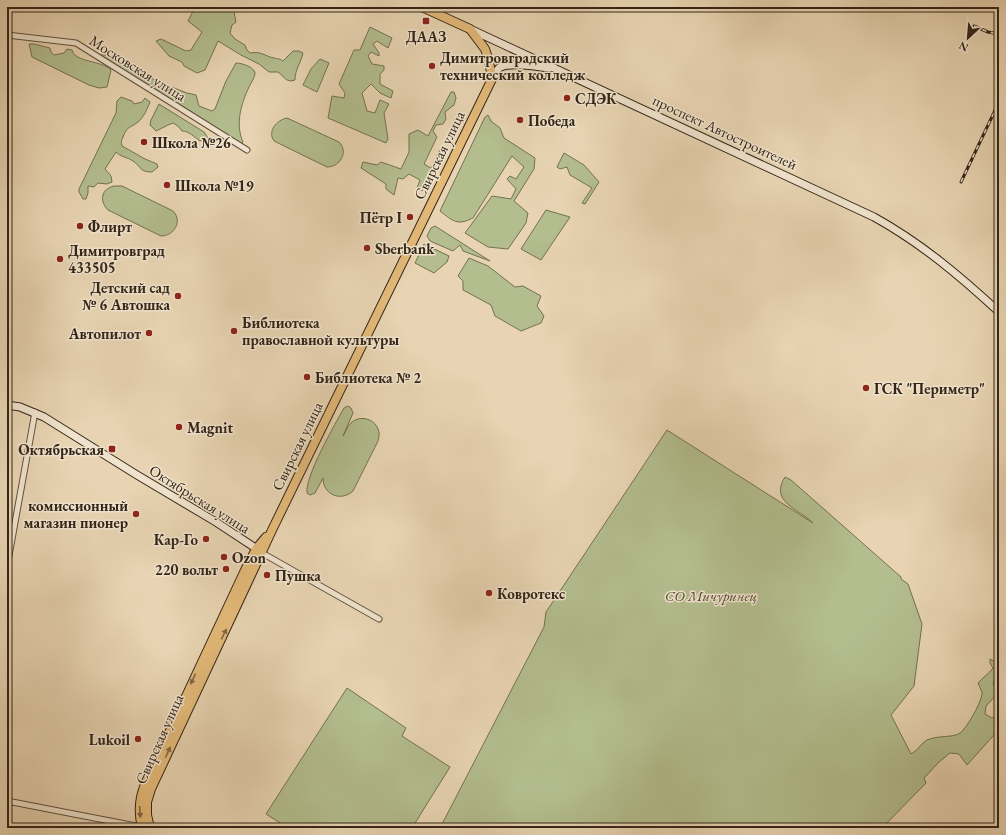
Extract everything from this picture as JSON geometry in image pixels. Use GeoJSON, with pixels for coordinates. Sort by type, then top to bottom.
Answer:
{"type":"FeatureCollection","features":[{"type":"Feature","properties":{"kind":"highway","name":"проспект Автостроителей"},"geometry":{"type":"LineString","coordinates":[[422,7],[470,29]]}},
{"type":"Feature","properties":{"kind":"highway"},"geometry":{"type":"LineString","coordinates":[[470,29],[485,49],[492,79]]}},
{"type":"Feature","properties":{"kind":"highway","name":"Свирская улица"},"geometry":{"type":"LineString","coordinates":[[144,828],[139,804],[146,782],[246,568],[259,551],[273,528],[492,79]]}},
{"type":"Feature","properties":{"kind":"highway","name":"Свирская улица"},"geometry":{"type":"LineString","coordinates":[[144,828],[147,814],[147,802],[151,789],[259,551]]}},
{"type":"Feature","properties":{"kind":"main road","name":"проспект Автостроителей"},"geometry":{"type":"LineString","coordinates":[[470,29],[874,217],[930,252],[999,312]]}},
{"type":"Feature","properties":{"kind":"main road","name":"Свирская улица"},"geometry":{"type":"LineString","coordinates":[[492,79],[499,68],[506,65],[555,68]]}},
{"type":"Feature","properties":{"kind":"main road","name":"Октябрьская улица"},"geometry":{"type":"LineString","coordinates":[[7,404],[35,412],[63,428],[137,475],[216,522],[259,551]]}},
{"type":"Feature","properties":{"kind":"street","name":"Московская улица"},"geometry":{"type":"LineString","coordinates":[[7,35],[76,43],[247,150]]}},
{"type":"Feature","properties":{"kind":"street"},"geometry":{"type":"LineString","coordinates":[[7,567],[35,412]]}},
{"type":"Feature","properties":{"kind":"street","name":"Октябрьская улица"},"geometry":{"type":"LineString","coordinates":[[259,551],[379,619]]}},
{"type":"Feature","properties":{"kind":"street"},"geometry":{"type":"LineString","coordinates":[[7,801],[144,828]]}},
{"type":"Feature","properties":{"kind":"green space"},"geometry":{"type":"Polygon","coordinates":[[[195,7],[233,7],[236,22],[232,25],[230,33],[235,39],[245,45],[250,53],[260,53],[283,61],[293,51],[303,53],[295,80],[287,80],[278,72],[269,72],[259,64],[218,41],[205,70],[197,73],[184,66],[182,62],[169,56],[156,41],[161,39],[186,51],[191,50],[202,32],[188,21],[195,7]]]}},
{"type":"Feature","properties":{"kind":"green space"},"geometry":{"type":"Polygon","coordinates":[[[370,27],[392,38],[388,48],[377,41],[373,44],[379,53],[379,56],[371,52],[368,56],[372,64],[384,66],[384,70],[380,74],[380,84],[393,91],[391,98],[380,93],[371,84],[362,93],[367,111],[375,113],[380,100],[389,104],[384,113],[388,139],[386,143],[328,118],[332,96],[344,98],[345,93],[339,84],[354,50],[360,50],[370,27]]]}},
{"type":"Feature","properties":{"kind":"green space"},"geometry":{"type":"Polygon","coordinates":[[[29,44],[50,48],[54,55],[64,53],[67,49],[72,50],[78,57],[102,64],[111,70],[107,87],[99,88],[89,85],[32,57],[29,44]]]}},
{"type":"Feature","properties":{"kind":"green space"},"geometry":{"type":"Polygon","coordinates":[[[100,55],[106,55],[161,83],[196,95],[199,106],[212,111],[215,109],[226,81],[236,63],[250,67],[254,71],[255,75],[241,107],[239,121],[239,128],[243,142],[241,144],[236,141],[100,55]]]}},
{"type":"Feature","properties":{"kind":"green space"},"geometry":{"type":"Polygon","coordinates":[[[320,59],[329,63],[317,92],[303,85],[311,69],[320,59]]]}},
{"type":"Feature","properties":{"kind":"green space"},"geometry":{"type":"Polygon","coordinates":[[[451,92],[454,92],[456,98],[454,105],[445,112],[446,119],[443,124],[436,125],[433,131],[437,137],[424,164],[431,168],[440,150],[442,152],[422,191],[417,188],[420,180],[409,174],[403,179],[398,178],[394,195],[386,189],[386,184],[361,168],[363,162],[377,165],[381,162],[401,169],[409,152],[409,134],[418,130],[428,136],[451,92]]]}},
{"type":"Feature","properties":{"kind":"green space"},"geometry":{"type":"Polygon","coordinates":[[[121,97],[132,101],[134,104],[142,102],[145,98],[150,102],[140,120],[126,131],[121,143],[122,146],[157,164],[158,167],[152,172],[145,171],[133,161],[116,152],[105,169],[111,176],[112,182],[107,184],[98,183],[94,187],[88,186],[86,199],[83,199],[79,189],[116,113],[117,101],[121,97]]]}},
{"type":"Feature","properties":{"kind":"green space"},"geometry":{"type":"Polygon","coordinates":[[[159,104],[204,132],[208,138],[200,141],[189,133],[182,131],[173,123],[156,131],[150,125],[159,104]]]}},
{"type":"Feature","properties":{"kind":"green space"},"geometry":{"type":"Polygon","coordinates":[[[488,115],[491,121],[500,128],[504,138],[535,158],[534,169],[514,201],[528,213],[526,223],[508,249],[488,247],[465,233],[492,196],[511,199],[516,189],[507,179],[510,176],[516,179],[524,167],[512,156],[473,218],[459,222],[452,220],[440,211],[485,117],[488,115]]]}},
{"type":"Feature","properties":{"kind":"green space"},"geometry":{"type":"Polygon","coordinates":[[[287,118],[339,142],[342,146],[343,154],[339,162],[327,167],[274,141],[272,137],[272,130],[274,126],[283,119],[287,118]]]}},
{"type":"Feature","properties":{"kind":"green space"},"geometry":{"type":"Polygon","coordinates":[[[564,153],[584,165],[599,182],[585,204],[582,203],[592,188],[570,175],[567,167],[560,169],[557,167],[564,153]]]}},
{"type":"Feature","properties":{"kind":"green space"},"geometry":{"type":"Polygon","coordinates":[[[114,186],[122,186],[173,211],[177,219],[176,227],[170,234],[161,236],[108,210],[103,203],[103,196],[106,190],[114,186]]]}},
{"type":"Feature","properties":{"kind":"green space"},"geometry":{"type":"Polygon","coordinates":[[[546,210],[570,217],[541,260],[521,249],[546,210]]]}},
{"type":"Feature","properties":{"kind":"green space"},"geometry":{"type":"Polygon","coordinates":[[[435,226],[490,261],[463,251],[460,245],[453,251],[430,241],[427,236],[431,228],[435,226]]]}},
{"type":"Feature","properties":{"kind":"green space"},"geometry":{"type":"Polygon","coordinates":[[[424,244],[449,256],[447,262],[434,273],[415,263],[424,244]]]}},
{"type":"Feature","properties":{"kind":"green space"},"geometry":{"type":"Polygon","coordinates":[[[469,258],[488,266],[515,287],[523,286],[541,296],[537,306],[544,316],[541,323],[521,331],[495,316],[491,305],[463,290],[463,281],[458,276],[469,258]]]}},
{"type":"Feature","properties":{"kind":"green space"},"geometry":{"type":"Polygon","coordinates":[[[348,406],[351,408],[353,413],[343,436],[351,423],[362,418],[370,420],[376,425],[379,432],[378,441],[353,491],[343,496],[334,495],[326,489],[323,478],[315,493],[310,495],[307,493],[308,485],[315,463],[344,408],[348,406]]]}},
{"type":"Feature","properties":{"kind":"green space","name":"СО Мичуринец"},"geometry":{"type":"Polygon","coordinates":[[[667,430],[813,523],[783,499],[781,486],[785,477],[791,480],[908,584],[922,624],[914,686],[891,715],[911,754],[931,738],[957,735],[967,726],[982,696],[978,683],[993,668],[990,663],[990,659],[999,664],[998,672],[993,684],[999,692],[986,706],[985,714],[992,718],[999,712],[999,745],[994,735],[967,765],[959,754],[950,753],[924,778],[926,783],[882,828],[440,828],[544,627],[546,612],[667,430]]]}},
{"type":"Feature","properties":{"kind":"green space"},"geometry":{"type":"Polygon","coordinates":[[[347,688],[406,728],[402,736],[450,767],[412,828],[288,828],[266,814],[347,688]]]}},
{"type":"Feature","properties":{"kind":"railway"},"geometry":{"type":"LineString","coordinates":[[974,26],[988,32],[999,34]]}},
{"type":"Feature","properties":{"kind":"railway"},"geometry":{"type":"LineString","coordinates":[[961,182],[999,102]]}},
{"type":"Feature","properties":{"kind":"place","name":"ДААЗ"},"geometry":{"type":"Point","coordinates":[426,21]}},
{"type":"Feature","properties":{"kind":"place","name":"Димитровградский технический колледж"},"geometry":{"type":"Point","coordinates":[432,66]}},
{"type":"Feature","properties":{"kind":"place","name":"СДЭК"},"geometry":{"type":"Point","coordinates":[567,98]}},
{"type":"Feature","properties":{"kind":"place","name":"Победа"},"geometry":{"type":"Point","coordinates":[520,120]}},
{"type":"Feature","properties":{"kind":"place","name":"Школа №26"},"geometry":{"type":"Point","coordinates":[144,142]}},
{"type":"Feature","properties":{"kind":"place","name":"Школа №19"},"geometry":{"type":"Point","coordinates":[167,185]}},
{"type":"Feature","properties":{"kind":"place","name":"Пётр I"},"geometry":{"type":"Point","coordinates":[410,217]}},
{"type":"Feature","properties":{"kind":"place","name":"Флирт"},"geometry":{"type":"Point","coordinates":[80,226]}},
{"type":"Feature","properties":{"kind":"place","name":"Sberbank"},"geometry":{"type":"Point","coordinates":[367,248]}},
{"type":"Feature","properties":{"kind":"place","name":"Димитровград 433505"},"geometry":{"type":"Point","coordinates":[60,259]}},
{"type":"Feature","properties":{"kind":"place","name":"Детский сад № 6 Автошка"},"geometry":{"type":"Point","coordinates":[178,296]}},
{"type":"Feature","properties":{"kind":"place","name":"Библиотека православной культуры"},"geometry":{"type":"Point","coordinates":[234,331]}},
{"type":"Feature","properties":{"kind":"place","name":"Автопилот"},"geometry":{"type":"Point","coordinates":[149,333]}},
{"type":"Feature","properties":{"kind":"place","name":"Библиотека № 2"},"geometry":{"type":"Point","coordinates":[307,377]}},
{"type":"Feature","properties":{"kind":"place","name":"ГСК \"Периметр\""},"geometry":{"type":"Point","coordinates":[866,388]}},
{"type":"Feature","properties":{"kind":"place","name":"Magnit"},"geometry":{"type":"Point","coordinates":[179,427]}},
{"type":"Feature","properties":{"kind":"place","name":"Октябрьская"},"geometry":{"type":"Point","coordinates":[112,449]}},
{"type":"Feature","properties":{"kind":"place","name":"комиссионный магазин пионер"},"geometry":{"type":"Point","coordinates":[136,514]}},
{"type":"Feature","properties":{"kind":"place","name":"Кар-Го"},"geometry":{"type":"Point","coordinates":[206,539]}},
{"type":"Feature","properties":{"kind":"place","name":"Ozon"},"geometry":{"type":"Point","coordinates":[224,557]}},
{"type":"Feature","properties":{"kind":"place","name":"220 вольт"},"geometry":{"type":"Point","coordinates":[226,569]}},
{"type":"Feature","properties":{"kind":"place","name":"Пушка"},"geometry":{"type":"Point","coordinates":[267,575]}},
{"type":"Feature","properties":{"kind":"place","name":"Ковротекс"},"geometry":{"type":"Point","coordinates":[489,593]}},
{"type":"Feature","properties":{"kind":"place","name":"Lukoil"},"geometry":{"type":"Point","coordinates":[138,739]}}]}
